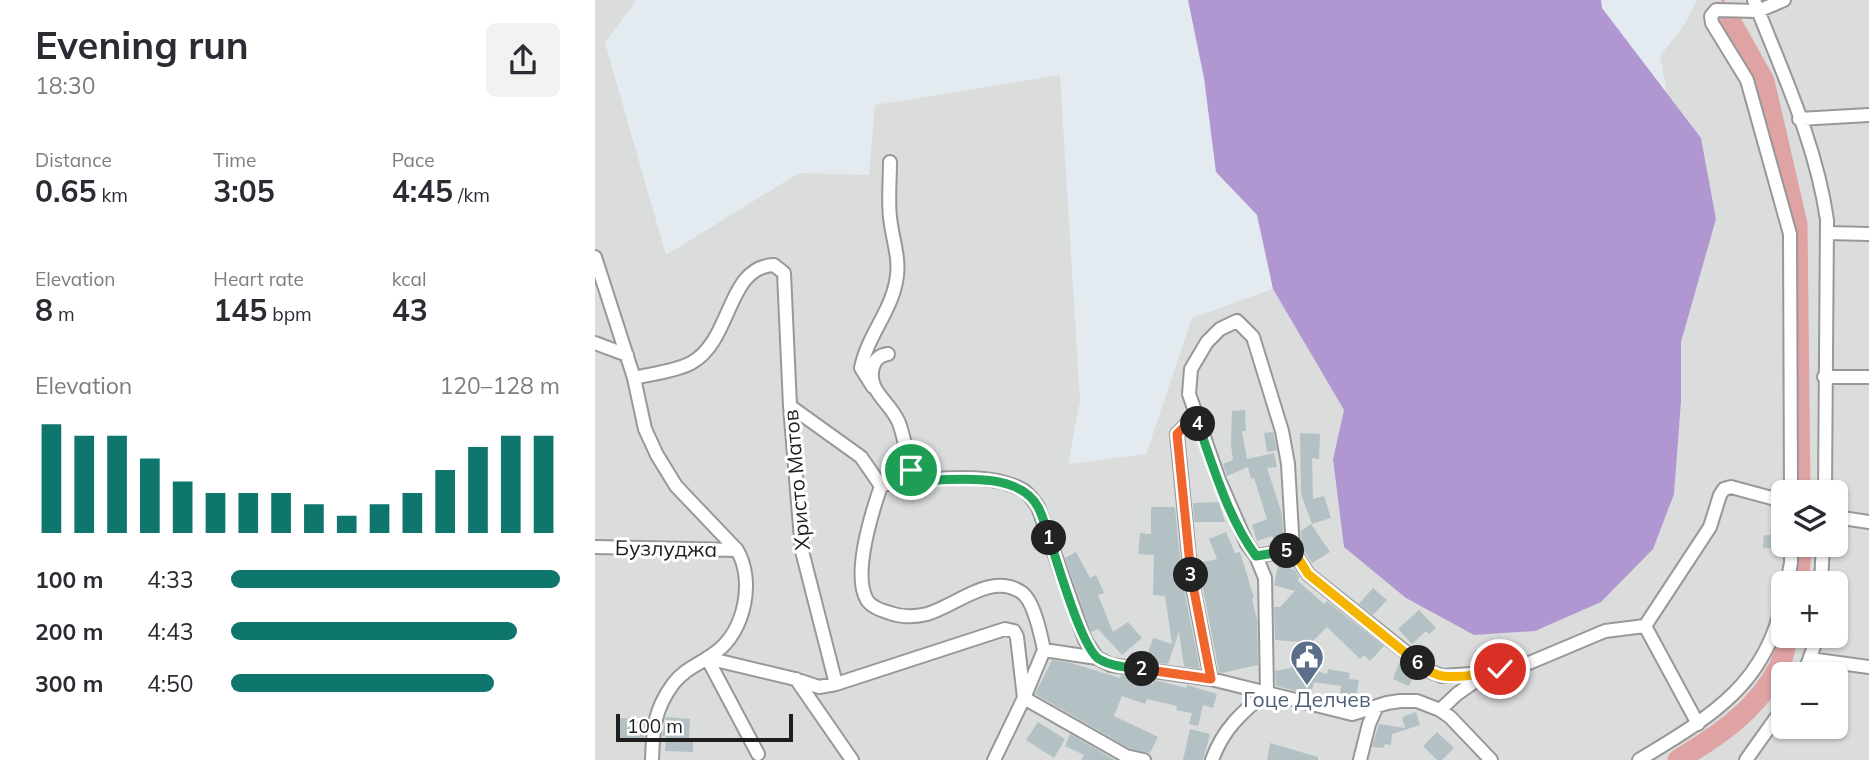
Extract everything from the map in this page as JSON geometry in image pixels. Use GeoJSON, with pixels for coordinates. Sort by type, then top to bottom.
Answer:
{"type":"FeatureCollection","features":[{"type":"Feature","properties":{"kind":"street"},"geometry":{"type":"LineString","coordinates":[[1784,0],[1716,10],[1711,16],[1712,23],[1747,80],[1790,234],[1791,480]]}},
{"type":"Feature","properties":{"kind":"street"},"geometry":{"type":"LineString","coordinates":[[1756,6],[1782,67],[1822,184],[1827,233],[1825,480]]}},
{"type":"Feature","properties":{"kind":"street"},"geometry":{"type":"LineString","coordinates":[[1799,119],[1869,114]]}},
{"type":"Feature","properties":{"kind":"street"},"geometry":{"type":"LineString","coordinates":[[890,162],[890,216],[898,257],[898,277],[894,295],[863,356],[861,368],[899,424],[911,470],[917,481]]}},
{"type":"Feature","properties":{"kind":"street"},"geometry":{"type":"LineString","coordinates":[[1827,233],[1869,234]]}},
{"type":"Feature","properties":{"kind":"street"},"geometry":{"type":"LineString","coordinates":[[595,257],[634,378],[645,429],[676,486],[737,550],[742,558],[747,583],[741,614],[726,643],[707,658],[687,668],[664,698],[654,719],[652,760]]}},
{"type":"Feature","properties":{"kind":"street","name":"Христо Матов"},"geometry":{"type":"LineString","coordinates":[[634,378],[691,363],[719,334],[747,275],[761,265],[774,265],[784,273],[790,406],[802,551],[836,684]]}},
{"type":"Feature","properties":{"kind":"street"},"geometry":{"type":"LineString","coordinates":[[1212,760],[1219,741],[1229,726],[1267,692],[1265,578],[1219,480],[1189,394],[1191,369],[1207,342],[1220,329],[1237,321],[1253,337],[1282,431],[1288,464],[1293,550],[1308,574],[1429,671],[1442,676],[1487,673],[1528,663],[1605,631],[1646,626]]}},
{"type":"Feature","properties":{"kind":"street"},"geometry":{"type":"LineString","coordinates":[[595,343],[627,355]]}},
{"type":"Feature","properties":{"kind":"street"},"geometry":{"type":"LineString","coordinates":[[873,387],[871,375],[874,362],[882,355],[888,354]]}},
{"type":"Feature","properties":{"kind":"street"},"geometry":{"type":"LineString","coordinates":[[1824,377],[1869,377]]}},
{"type":"Feature","properties":{"kind":"street"},"geometry":{"type":"LineString","coordinates":[[790,406],[861,457],[881,486]]}},
{"type":"Feature","properties":{"kind":"street"},"geometry":{"type":"LineString","coordinates":[[1195,416],[1177,434],[1191,577],[1211,679]]}},
{"type":"Feature","properties":{"kind":"street"},"geometry":{"type":"LineString","coordinates":[[881,486],[895,481],[984,479],[1003,482],[1025,491],[1038,507],[1085,640],[1097,658]]}},
{"type":"Feature","properties":{"kind":"street"},"geometry":{"type":"LineString","coordinates":[[881,486],[874,506],[862,566],[862,581],[867,601],[882,611],[899,616],[924,614],[943,608],[982,588],[1005,585],[1023,593],[1032,607],[1044,650],[994,760]]}},
{"type":"Feature","properties":{"kind":"street"},"geometry":{"type":"LineString","coordinates":[[1646,626],[1710,527],[1724,489],[1731,487],[1771,498]]}},
{"type":"Feature","properties":{"kind":"street"},"geometry":{"type":"LineString","coordinates":[[1848,519],[1869,522]]}},
{"type":"Feature","properties":{"kind":"street","name":"Бузлуджа"},"geometry":{"type":"LineString","coordinates":[[595,547],[737,550]]}},
{"type":"Feature","properties":{"kind":"street"},"geometry":{"type":"LineString","coordinates":[[1256,556],[1293,550]]}},
{"type":"Feature","properties":{"kind":"street"},"geometry":{"type":"LineString","coordinates":[[1646,626],[1698,724]]}},
{"type":"Feature","properties":{"kind":"street"},"geometry":{"type":"LineString","coordinates":[[707,658],[819,687],[836,684],[1005,629],[1014,631],[1017,637],[1024,698]]}},
{"type":"Feature","properties":{"kind":"street"},"geometry":{"type":"LineString","coordinates":[[1639,760],[1698,724],[1747,682],[1771,641]]}},
{"type":"Feature","properties":{"kind":"street"},"geometry":{"type":"LineString","coordinates":[[1809,662],[1814,648]]}},
{"type":"Feature","properties":{"kind":"street"},"geometry":{"type":"LineString","coordinates":[[1044,650],[1097,658],[1111,665],[1211,679],[1352,715],[1400,701],[1417,701],[1450,717],[1491,760]]}},
{"type":"Feature","properties":{"kind":"street"},"geometry":{"type":"LineString","coordinates":[[707,658],[758,754]]}},
{"type":"Feature","properties":{"kind":"street"},"geometry":{"type":"LineString","coordinates":[[1810,659],[1869,667]]}},
{"type":"Feature","properties":{"kind":"street"},"geometry":{"type":"LineString","coordinates":[[1440,710],[1487,673]]}},
{"type":"Feature","properties":{"kind":"street"},"geometry":{"type":"LineString","coordinates":[[795,679],[852,760]]}},
{"type":"Feature","properties":{"kind":"street"},"geometry":{"type":"LineString","coordinates":[[1024,698],[1126,756],[1144,760]]}},
{"type":"Feature","properties":{"kind":"street"},"geometry":{"type":"LineString","coordinates":[[1360,760],[1369,724],[1377,706]]}},
{"type":"Feature","properties":{"kind":"street"},"geometry":{"type":"LineString","coordinates":[[1746,760],[1771,725]]}},
{"type":"Feature","properties":{"kind":"shaded area"},"geometry":{"type":"Polygon","coordinates":[[[595,0],[636,0],[605,43],[666,255],[799,173],[869,175],[875,105],[1060,75],[1080,401],[1068,464],[1146,454],[1192,318],[1273,289],[1344,410],[1333,459],[1674,494],[1681,402],[1681,342],[1716,219],[1701,138],[1667,93],[1660,56],[1685,24],[1697,0],[1869,0],[1869,760],[595,760],[595,0]]]}},
{"type":"Feature","properties":{"kind":"shaded area"},"geometry":{"type":"Polygon","coordinates":[[[1188,0],[1601,0],[1602,8],[1701,138],[1716,219],[1681,342],[1681,402],[1674,494],[1653,549],[1601,602],[1535,631],[1474,635],[1406,598],[1344,547],[1333,459],[1344,410],[1273,289],[1257,215],[1216,172],[1204,78],[1188,0]]]}},
{"type":"Feature","properties":{"kind":"building"},"geometry":{"type":"Polygon","coordinates":[[[1245,410],[1246,431],[1242,431],[1247,459],[1274,453],[1277,467],[1267,468],[1282,514],[1284,543],[1275,544],[1272,536],[1257,541],[1252,525],[1267,519],[1254,478],[1251,479],[1248,467],[1227,476],[1223,464],[1233,460],[1232,411],[1245,410]]]}},
{"type":"Feature","properties":{"kind":"building"},"geometry":{"type":"Polygon","coordinates":[[[1273,432],[1277,450],[1267,452],[1264,433],[1273,432]]]}},
{"type":"Feature","properties":{"kind":"building"},"geometry":{"type":"Polygon","coordinates":[[[1300,433],[1320,434],[1319,459],[1312,458],[1313,499],[1324,496],[1331,518],[1312,524],[1301,494],[1300,433]]]}},
{"type":"Feature","properties":{"kind":"building"},"geometry":{"type":"Polygon","coordinates":[[[1219,502],[1225,522],[1194,522],[1193,503],[1219,502]]]}},
{"type":"Feature","properties":{"kind":"building"},"geometry":{"type":"Polygon","coordinates":[[[1151,507],[1175,507],[1182,579],[1200,669],[1184,666],[1179,632],[1168,664],[1151,662],[1154,655],[1148,653],[1153,638],[1172,644],[1165,596],[1153,595],[1154,555],[1138,554],[1140,533],[1151,534],[1151,507]]]}},
{"type":"Feature","properties":{"kind":"building"},"geometry":{"type":"Polygon","coordinates":[[[1311,524],[1330,552],[1312,563],[1302,547],[1301,531],[1311,524]]]}},
{"type":"Feature","properties":{"kind":"building"},"geometry":{"type":"Polygon","coordinates":[[[1226,532],[1235,553],[1240,552],[1254,598],[1258,665],[1222,673],[1219,672],[1198,563],[1217,559],[1209,539],[1226,532]]]}},
{"type":"Feature","properties":{"kind":"building"},"geometry":{"type":"Polygon","coordinates":[[[1764,535],[1771,535],[1771,548],[1763,548],[1764,535]]]}},
{"type":"Feature","properties":{"kind":"building"},"geometry":{"type":"Polygon","coordinates":[[[1076,552],[1090,578],[1096,575],[1104,593],[1098,595],[1113,632],[1128,622],[1142,638],[1122,655],[1098,629],[1091,632],[1065,558],[1076,552]]]}},
{"type":"Feature","properties":{"kind":"building"},"geometry":{"type":"Polygon","coordinates":[[[1278,565],[1295,570],[1298,581],[1324,604],[1327,601],[1384,646],[1370,661],[1364,655],[1360,659],[1327,627],[1307,647],[1301,642],[1275,640],[1274,607],[1280,607],[1295,591],[1274,585],[1278,565]]]}},
{"type":"Feature","properties":{"kind":"building"},"geometry":{"type":"Polygon","coordinates":[[[1373,588],[1387,600],[1373,615],[1359,604],[1373,588]]]}},
{"type":"Feature","properties":{"kind":"building"},"geometry":{"type":"Polygon","coordinates":[[[1419,610],[1436,628],[1429,634],[1426,631],[1412,644],[1398,629],[1419,610]]]}},
{"type":"Feature","properties":{"kind":"building"},"geometry":{"type":"Polygon","coordinates":[[[1052,660],[1120,678],[1121,675],[1153,684],[1154,680],[1187,688],[1187,685],[1217,694],[1213,708],[1203,705],[1198,726],[1189,724],[1192,713],[1176,710],[1177,706],[1147,699],[1145,704],[1122,696],[1114,716],[1158,737],[1150,753],[1129,748],[1035,694],[1052,660]]]}},
{"type":"Feature","properties":{"kind":"building"},"geometry":{"type":"Polygon","coordinates":[[[1399,663],[1415,671],[1409,686],[1393,679],[1399,663]]]}},
{"type":"Feature","properties":{"kind":"building"},"geometry":{"type":"Polygon","coordinates":[[[1292,664],[1327,674],[1328,669],[1350,673],[1349,679],[1359,680],[1356,697],[1340,695],[1341,686],[1314,682],[1311,695],[1276,686],[1275,671],[1291,668],[1292,664]]]}},
{"type":"Feature","properties":{"kind":"building"},"geometry":{"type":"Polygon","coordinates":[[[1416,712],[1420,725],[1392,734],[1391,745],[1385,744],[1384,748],[1372,747],[1379,724],[1405,728],[1402,717],[1416,712]]]}},
{"type":"Feature","properties":{"kind":"building"},"geometry":{"type":"Polygon","coordinates":[[[666,717],[690,719],[689,740],[693,740],[693,752],[665,751],[666,736],[662,736],[666,717]]]}},
{"type":"Feature","properties":{"kind":"building"},"geometry":{"type":"Polygon","coordinates":[[[617,718],[647,719],[644,739],[617,739],[617,718]]]}},
{"type":"Feature","properties":{"kind":"building"},"geometry":{"type":"Polygon","coordinates":[[[1038,722],[1065,739],[1054,758],[1026,740],[1038,722]]]}},
{"type":"Feature","properties":{"kind":"building"},"geometry":{"type":"Polygon","coordinates":[[[1190,729],[1210,734],[1203,760],[1183,760],[1190,729]]]}},
{"type":"Feature","properties":{"kind":"building"},"geometry":{"type":"Polygon","coordinates":[[[1437,732],[1454,748],[1442,760],[1437,760],[1423,746],[1437,732]]]}},
{"type":"Feature","properties":{"kind":"building"},"geometry":{"type":"Polygon","coordinates":[[[1070,734],[1115,760],[1081,760],[1084,755],[1065,746],[1070,734]]]}},
{"type":"Feature","properties":{"kind":"building"},"geometry":{"type":"Polygon","coordinates":[[[1270,743],[1318,757],[1318,760],[1267,760],[1270,743]]]}},
{"type":"Feature","properties":{"kind":"waterway"},"geometry":{"type":"LineString","coordinates":[[1730,20],[1764,81],[1797,224],[1800,480]]}},
{"type":"Feature","properties":{"kind":"waterway"},"geometry":{"type":"LineString","coordinates":[[1799,571],[1801,557]]}},
{"type":"Feature","properties":{"kind":"waterway"},"geometry":{"type":"LineString","coordinates":[[1678,760],[1722,731],[1748,709],[1770,682],[1781,663],[1785,648]]}},
{"type":"Feature","properties":{"kind":"place","name":"Гоце Делчев"},"geometry":{"type":"Point","coordinates":[1307,687]}},
{"type":"Feature","properties":{"kind":"route"},"geometry":{"type":"LineString","coordinates":[[911,470],[917,481],[984,479],[1003,482],[1025,491],[1038,507],[1085,640],[1097,658],[1111,665],[1211,679],[1191,577],[1177,434],[1195,416],[1219,480],[1247,544],[1256,556],[1293,550],[1308,574],[1429,671],[1442,676],[1487,673],[1500,669]]}}]}
